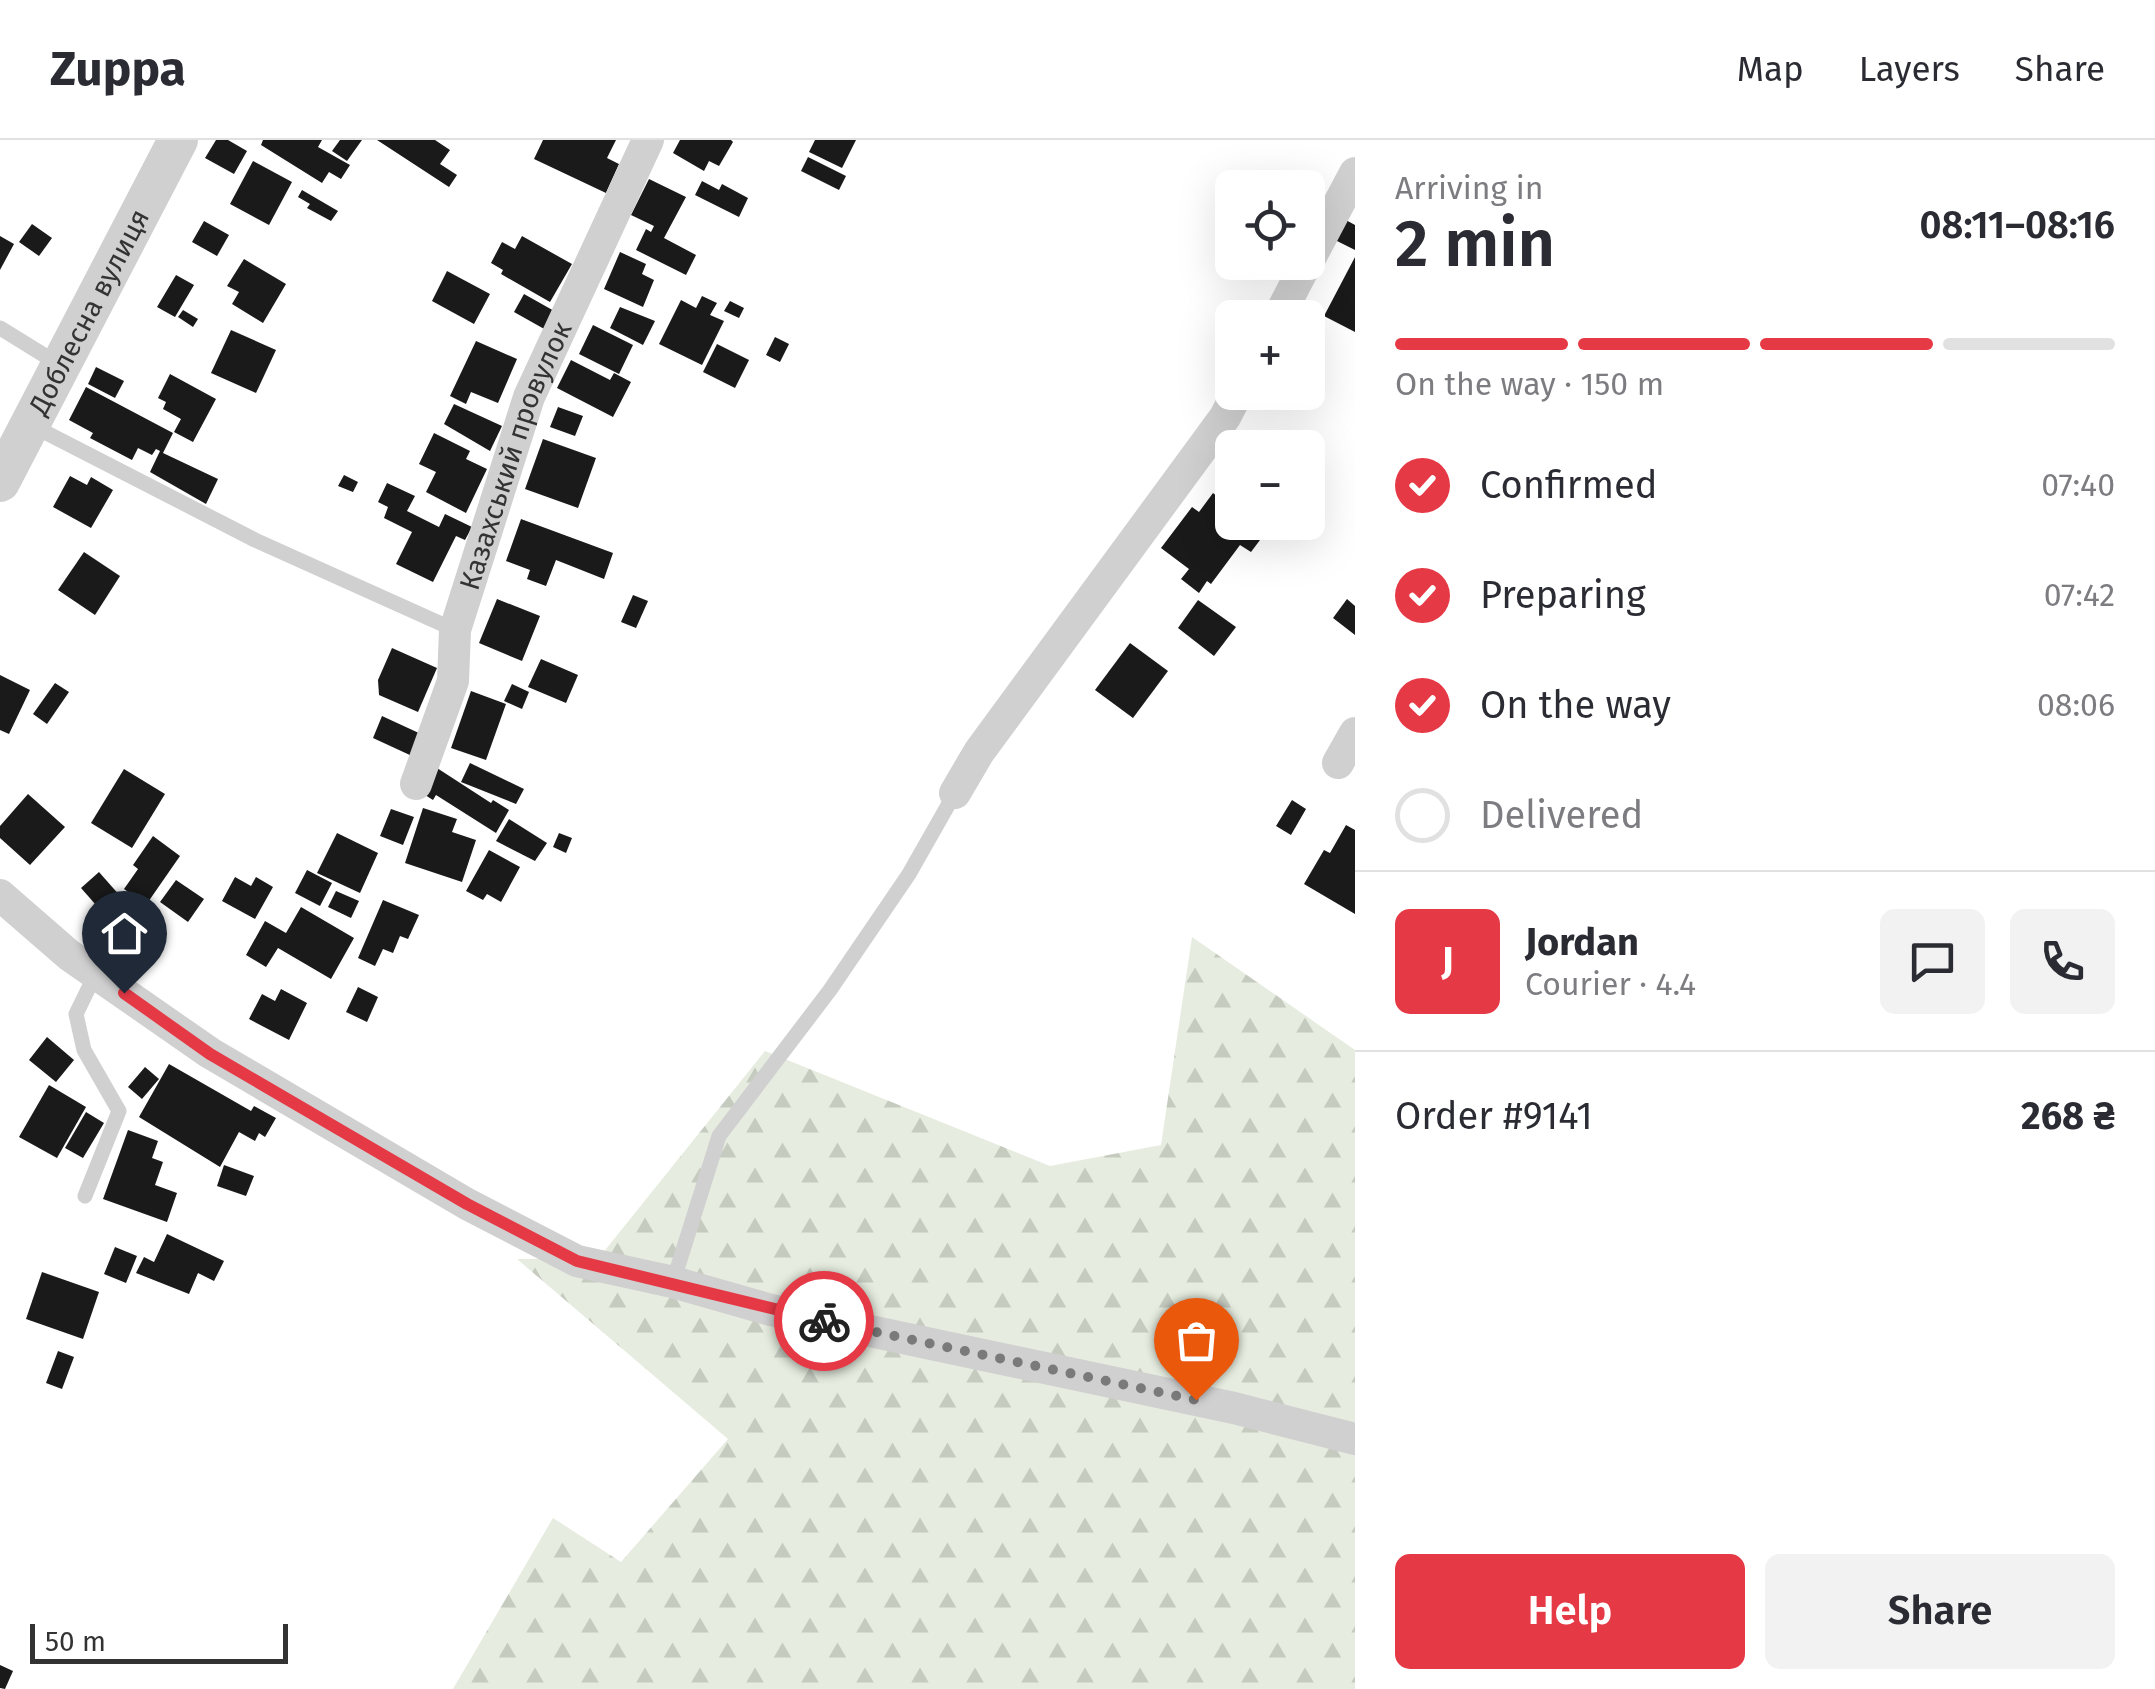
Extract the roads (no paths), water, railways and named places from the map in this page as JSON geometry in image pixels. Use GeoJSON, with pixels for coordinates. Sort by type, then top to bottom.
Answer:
{"type":"FeatureCollection","features":[{"type":"Feature","properties":{"kind":"street","name":"Доблесна вулиця"},"geometry":{"type":"LineString","coordinates":[[0,482],[178,140]]}},
{"type":"Feature","properties":{"kind":"street","name":"Казахський провулок"},"geometry":{"type":"LineString","coordinates":[[416,784],[453,681],[456,630],[530,398],[648,140]]}},
{"type":"Feature","properties":{"kind":"street"},"geometry":{"type":"LineString","coordinates":[[1325,229],[1355,174]]}},
{"type":"Feature","properties":{"kind":"street"},"geometry":{"type":"LineString","coordinates":[[956,793],[979,752],[1229,410]]}},
{"type":"Feature","properties":{"kind":"street"},"geometry":{"type":"LineString","coordinates":[[1338,763],[1355,733]]}},
{"type":"Feature","properties":{"kind":"street"},"geometry":{"type":"LineString","coordinates":[[0,895],[96,973],[210,1054],[467,1204],[577,1261],[673,1282],[772,1310],[1215,1404],[1355,1439]]}},
{"type":"Feature","properties":{"kind":"lane"},"geometry":{"type":"LineString","coordinates":[[0,328],[60,365]]}},
{"type":"Feature","properties":{"kind":"lane"},"geometry":{"type":"LineString","coordinates":[[30,424],[255,540],[456,630]]}},
{"type":"Feature","properties":{"kind":"lane"},"geometry":{"type":"LineString","coordinates":[[673,1282],[719,1136],[830,990],[909,874],[956,793]]}},
{"type":"Feature","properties":{"kind":"lane"},"geometry":{"type":"LineString","coordinates":[[86,1196],[120,1112],[84,1050],[76,1014],[96,973]]}}]}
